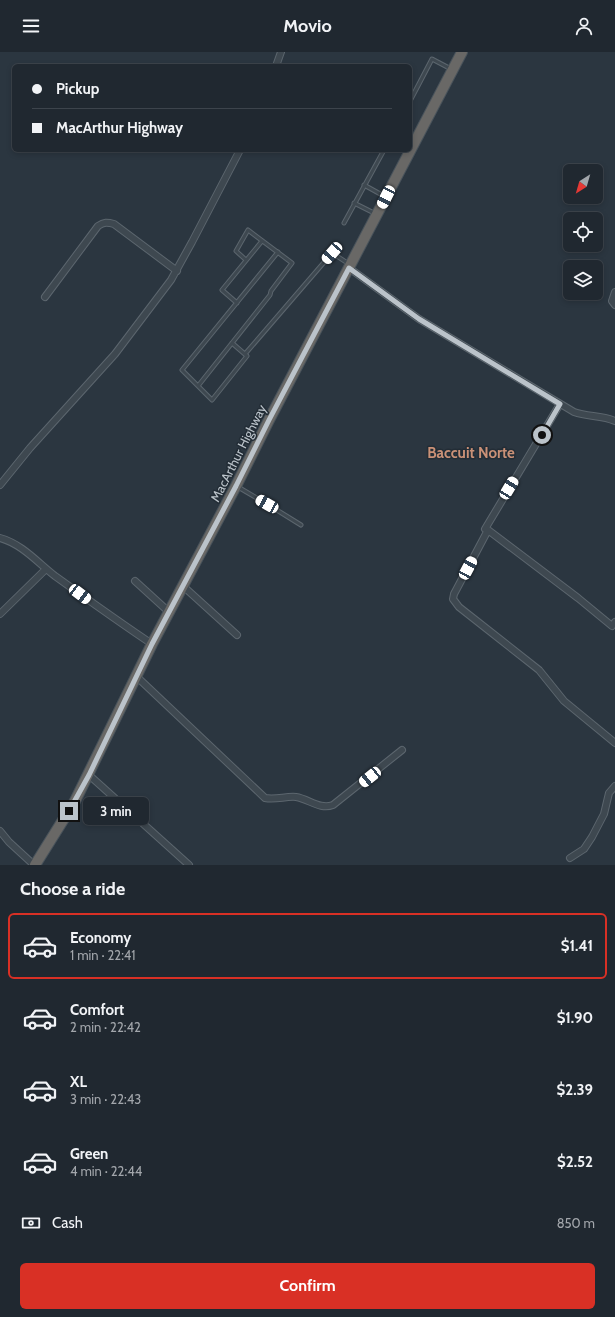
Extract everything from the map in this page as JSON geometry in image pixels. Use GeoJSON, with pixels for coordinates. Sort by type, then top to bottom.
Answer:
{"type":"FeatureCollection","features":[{"type":"Feature","properties":{"kind":"highway","name":"MacArthur Highway"},"geometry":{"type":"LineString","coordinates":[[412,148],[462,52]]}},
{"type":"Feature","properties":{"kind":"highway","name":"MacArthur Highway"},"geometry":{"type":"LineString","coordinates":[[34,865],[63,821],[89,775],[152,644],[410,152]]}},
{"type":"Feature","properties":{"kind":"street"},"geometry":{"type":"LineString","coordinates":[[277,64],[281,52]]}},
{"type":"Feature","properties":{"kind":"street"},"geometry":{"type":"LineString","coordinates":[[0,485],[30,448],[115,354],[177,271],[239,152]]}},
{"type":"Feature","properties":{"kind":"street"},"geometry":{"type":"LineString","coordinates":[[45,297],[98,226],[107,222],[114,224],[177,271]]}},
{"type":"Feature","properties":{"kind":"street"},"geometry":{"type":"LineString","coordinates":[[349,267],[419,319],[560,404],[583,415],[603,416],[615,421]]}},
{"type":"Feature","properties":{"kind":"street"},"geometry":{"type":"LineString","coordinates":[[615,292],[612,301],[615,305]]}},
{"type":"Feature","properties":{"kind":"street"},"geometry":{"type":"LineString","coordinates":[[560,404],[485,529],[578,598],[612,626],[615,622]]}},
{"type":"Feature","properties":{"kind":"street"},"geometry":{"type":"LineString","coordinates":[[488,530],[454,594],[456,604],[540,670],[564,701],[615,743]]}},
{"type":"Feature","properties":{"kind":"street"},"geometry":{"type":"LineString","coordinates":[[0,538],[19,546],[46,569],[152,644]]}},
{"type":"Feature","properties":{"kind":"street"},"geometry":{"type":"LineString","coordinates":[[0,614],[46,569]]}},
{"type":"Feature","properties":{"kind":"street"},"geometry":{"type":"LineString","coordinates":[[135,581],[169,612]]}},
{"type":"Feature","properties":{"kind":"street"},"geometry":{"type":"LineString","coordinates":[[183,586],[237,635]]}},
{"type":"Feature","properties":{"kind":"street"},"geometry":{"type":"LineString","coordinates":[[136,676],[265,798],[273,800],[296,797],[316,805],[329,807],[402,750]]}},
{"type":"Feature","properties":{"kind":"street"},"geometry":{"type":"LineString","coordinates":[[89,775],[189,865]]}},
{"type":"Feature","properties":{"kind":"street"},"geometry":{"type":"LineString","coordinates":[[570,858],[584,849],[595,832],[604,814],[609,793],[615,786]]}},
{"type":"Feature","properties":{"kind":"street"},"geometry":{"type":"LineString","coordinates":[[0,831],[9,842],[34,865]]}},
{"type":"Feature","properties":{"kind":"lane"},"geometry":{"type":"LineString","coordinates":[[412,98],[432,59],[453,70]]}},
{"type":"Feature","properties":{"kind":"lane"},"geometry":{"type":"LineString","coordinates":[[344,222],[383,152]]}},
{"type":"Feature","properties":{"kind":"lane"},"geometry":{"type":"LineString","coordinates":[[364,185],[386,197]]}},
{"type":"Feature","properties":{"kind":"lane"},"geometry":{"type":"LineString","coordinates":[[354,203],[377,215]]}},
{"type":"Feature","properties":{"kind":"lane"},"geometry":{"type":"LineString","coordinates":[[198,386],[270,295],[271,291],[292,263],[248,230],[236,251],[246,260]]}},
{"type":"Feature","properties":{"kind":"lane"},"geometry":{"type":"LineString","coordinates":[[237,303],[222,290],[262,241]]}},
{"type":"Feature","properties":{"kind":"lane"},"geometry":{"type":"LineString","coordinates":[[278,252],[182,370],[212,400],[247,356],[245,354],[332,253],[349,267]]}},
{"type":"Feature","properties":{"kind":"lane"},"geometry":{"type":"LineString","coordinates":[[232,343],[245,354]]}},
{"type":"Feature","properties":{"kind":"lane"},"geometry":{"type":"LineString","coordinates":[[236,486],[301,525]]}},
{"type":"Feature","properties":{"kind":"district","name":"Baccuit Norte"},"geometry":{"type":"Point","coordinates":[471,453]}},
{"type":"Feature","properties":{"kind":"route"},"geometry":{"type":"LineString","coordinates":[[69,811],[89,775],[152,644],[349,268],[419,319],[560,404],[542,435]]}}]}
